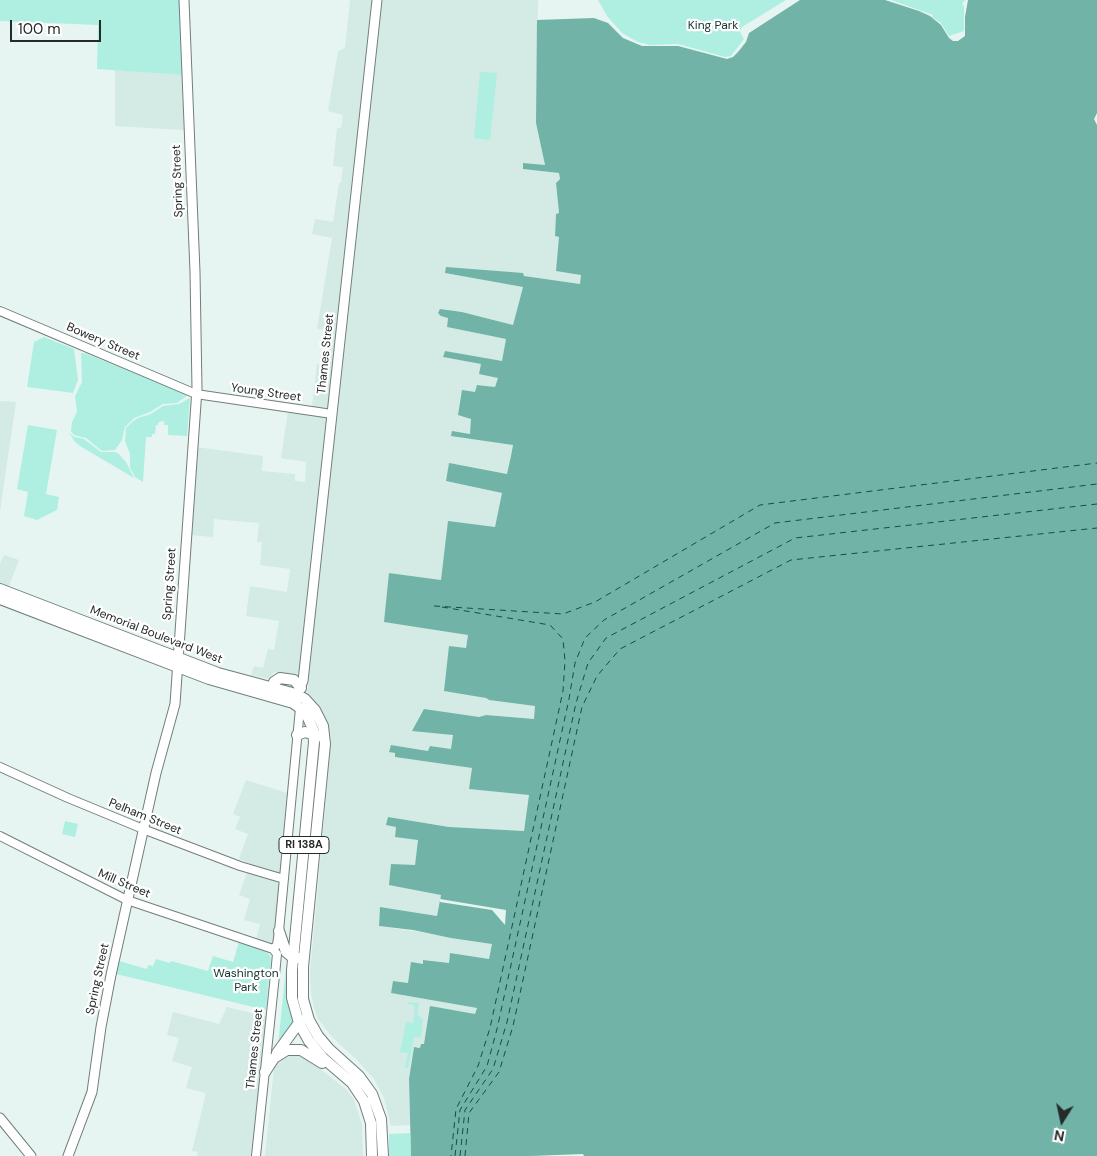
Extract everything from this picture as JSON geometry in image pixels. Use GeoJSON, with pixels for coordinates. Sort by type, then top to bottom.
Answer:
{"type":"FeatureCollection","features":[{"type":"Feature","properties":{"kind":"main road","name":"Spring Street"},"geometry":{"type":"LineString","coordinates":[[68,1156],[92,1092],[101,1026],[127,900],[156,773],[173,711],[178,662],[196,394],[194,272],[184,0]]}},
{"type":"Feature","properties":{"kind":"main road","name":"Thames Street"},"geometry":{"type":"LineString","coordinates":[[298,691],[303,680],[377,0]]}},
{"type":"Feature","properties":{"kind":"main road","name":"Memorial Boulevard West"},"geometry":{"type":"LineString","coordinates":[[5,591],[178,662]]}},
{"type":"Feature","properties":{"kind":"main road","name":"Memorial Boulevard West"},"geometry":{"type":"LineString","coordinates":[[0,599],[178,662],[226,675],[271,692],[300,708]]}},
{"type":"Feature","properties":{"kind":"main road"},"geometry":{"type":"LineString","coordinates":[[271,692],[277,679],[285,677],[296,682],[298,691],[291,698],[283,700]]}},
{"type":"Feature","properties":{"kind":"main road","name":"RI 138A"},"geometry":{"type":"LineString","coordinates":[[298,691],[318,714],[323,726],[325,742],[299,958],[292,994],[299,1023],[315,1051],[348,1079],[359,1092],[368,1111],[371,1123],[372,1156]]}},
{"type":"Feature","properties":{"kind":"main road","name":"RI 138A"},"geometry":{"type":"LineString","coordinates":[[300,708],[310,721],[314,734],[299,958],[305,1008],[312,1026],[321,1040],[335,1055],[356,1072],[372,1094],[381,1119],[383,1156]]}},
{"type":"Feature","properties":{"kind":"main road"},"geometry":{"type":"LineString","coordinates":[[297,735],[303,732],[314,734],[325,742]]}},
{"type":"Feature","properties":{"kind":"main road"},"geometry":{"type":"LineString","coordinates":[[279,931],[286,952],[299,958]]}},
{"type":"Feature","properties":{"kind":"main road"},"geometry":{"type":"LineString","coordinates":[[265,1072],[299,1023],[305,1008]]}},
{"type":"Feature","properties":{"kind":"main road"},"geometry":{"type":"LineString","coordinates":[[274,1058],[285,1050],[299,1050],[348,1079]]}},
{"type":"Feature","properties":{"kind":"main road"},"geometry":{"type":"LineString","coordinates":[[0,1118],[31,1156]]}},
{"type":"Feature","properties":{"kind":"street","name":"Bowery Street"},"geometry":{"type":"LineString","coordinates":[[0,311],[196,394]]}},
{"type":"Feature","properties":{"kind":"street","name":"Young Street"},"geometry":{"type":"LineString","coordinates":[[196,394],[332,414]]}},
{"type":"Feature","properties":{"kind":"street","name":"Thames Street"},"geometry":{"type":"LineString","coordinates":[[256,1156],[277,954],[274,948],[279,931],[300,708]]}},
{"type":"Feature","properties":{"kind":"street","name":"Pelham Street"},"geometry":{"type":"LineString","coordinates":[[0,767],[68,798],[143,828],[240,866],[284,879]]}},
{"type":"Feature","properties":{"kind":"street","name":"Mill Street"},"geometry":{"type":"LineString","coordinates":[[0,836],[127,900],[274,948]]}},
{"type":"Feature","properties":{"kind":"shaded area"},"geometry":{"type":"Polygon","coordinates":[[[350,0],[538,0],[536,123],[545,165],[523,169],[559,173],[560,179],[556,183],[559,214],[556,214],[555,236],[559,236],[581,275],[580,284],[523,276],[523,274],[445,273],[523,287],[513,325],[462,312],[440,309],[448,318],[447,327],[506,339],[502,362],[445,351],[443,357],[481,364],[498,378],[495,387],[477,385],[470,434],[452,431],[513,445],[508,474],[449,464],[446,481],[502,493],[495,527],[441,580],[389,573],[452,632],[468,635],[466,648],[449,647],[486,698],[535,706],[534,719],[486,715],[479,717],[453,735],[452,749],[430,746],[429,751],[391,745],[389,751],[395,753],[395,757],[472,768],[470,789],[529,795],[524,831],[449,827],[388,817],[396,827],[395,837],[418,839],[415,866],[441,895],[437,916],[380,907],[379,926],[492,943],[489,959],[450,953],[449,963],[424,960],[408,983],[393,981],[391,993],[477,1008],[475,1014],[420,1048],[414,1047],[409,1079],[410,1125],[391,1126],[384,1098],[374,1079],[333,1038],[318,1019],[311,994],[310,973],[331,740],[327,721],[320,708],[307,695],[309,679],[274,672],[269,679],[251,675],[254,666],[263,668],[268,649],[274,650],[279,621],[246,616],[250,586],[287,592],[290,569],[260,565],[262,542],[257,542],[259,523],[214,519],[213,537],[190,535],[196,447],[263,456],[262,471],[295,474],[295,481],[305,482],[306,462],[281,458],[288,412],[311,415],[317,364],[322,365],[326,330],[317,329],[332,238],[312,234],[315,219],[333,222],[339,183],[341,183],[343,167],[333,166],[337,128],[341,128],[343,115],[328,111],[338,51],[345,48],[350,0]]]}},
{"type":"Feature","properties":{"kind":"shaded area"},"geometry":{"type":"Polygon","coordinates":[[[800,0],[885,0],[930,16],[941,25],[949,38],[953,41],[958,41],[965,36],[965,17],[968,0],[1097,0],[1097,113],[1094,119],[1097,125],[1097,1156],[584,1156],[583,1154],[411,1156],[409,1079],[414,1047],[420,1048],[421,1044],[424,1044],[430,1006],[475,1014],[477,1008],[391,993],[393,981],[408,983],[411,962],[423,964],[423,960],[449,963],[450,953],[489,959],[492,944],[379,926],[380,907],[437,916],[441,895],[389,885],[391,864],[415,865],[418,840],[395,837],[396,827],[386,825],[388,817],[449,827],[524,831],[529,795],[469,789],[472,768],[395,757],[395,753],[389,752],[391,745],[428,751],[430,746],[451,749],[453,735],[412,731],[424,709],[479,717],[486,715],[534,719],[535,706],[489,700],[444,691],[449,646],[466,648],[468,635],[384,622],[389,573],[441,580],[448,521],[495,527],[502,493],[446,481],[449,463],[507,474],[513,445],[451,436],[452,431],[470,434],[471,419],[458,415],[462,390],[475,392],[477,385],[495,387],[498,378],[479,374],[481,364],[443,357],[445,351],[502,361],[506,339],[447,327],[448,318],[438,313],[440,309],[462,312],[513,325],[523,287],[445,273],[446,267],[523,273],[524,276],[580,284],[581,275],[556,271],[559,237],[555,236],[556,214],[559,213],[556,183],[560,179],[559,173],[523,169],[523,163],[545,165],[536,123],[537,20],[594,18],[608,23],[623,38],[642,46],[678,46],[727,59],[733,57],[738,52],[746,42],[749,33],[800,0]]]}},
{"type":"Feature","properties":{"kind":"shaded area"},"geometry":{"type":"Polygon","coordinates":[[[115,70],[182,75],[184,130],[115,126],[115,70]]]}},
{"type":"Feature","properties":{"kind":"shaded area"},"geometry":{"type":"Polygon","coordinates":[[[0,401],[16,402],[0,511],[0,401]]]}},
{"type":"Feature","properties":{"kind":"shaded area"},"geometry":{"type":"Polygon","coordinates":[[[4,555],[19,560],[7,587],[0,585],[0,564],[4,555]]]}},
{"type":"Feature","properties":{"kind":"shaded area"},"geometry":{"type":"Polygon","coordinates":[[[246,780],[287,793],[274,945],[256,939],[260,924],[244,920],[250,899],[239,895],[250,864],[239,859],[248,834],[235,829],[240,817],[233,814],[246,780]]]}},
{"type":"Feature","properties":{"kind":"shaded area"},"geometry":{"type":"Polygon","coordinates":[[[227,1007],[267,1017],[254,1156],[197,1156],[198,1152],[192,1151],[206,1093],[186,1088],[192,1067],[172,1061],[179,1038],[167,1035],[173,1012],[219,1024],[227,1007]]]}},
{"type":"Feature","properties":{"kind":"shaded area"},"geometry":{"type":"Polygon","coordinates":[[[288,1054],[301,1055],[306,1058],[347,1090],[354,1100],[362,1124],[363,1156],[265,1156],[274,1068],[276,1063],[288,1054]]]}},
{"type":"Feature","properties":{"kind":"green space"},"geometry":{"type":"Polygon","coordinates":[[[0,0],[179,0],[182,75],[97,69],[98,25],[0,21],[0,0]]]}},
{"type":"Feature","properties":{"kind":"green space","name":"King Park"},"geometry":{"type":"Polygon","coordinates":[[[598,0],[786,0],[742,27],[740,32],[744,39],[731,56],[725,57],[678,44],[650,45],[638,42],[622,33],[607,16],[598,0]]]}},
{"type":"Feature","properties":{"kind":"green space"},"geometry":{"type":"Polygon","coordinates":[[[891,0],[965,0],[962,4],[964,6],[964,31],[949,36],[941,23],[932,17],[933,15],[891,0]]]}},
{"type":"Feature","properties":{"kind":"green space"},"geometry":{"type":"Polygon","coordinates":[[[480,72],[497,73],[490,140],[474,138],[480,72]]]}},
{"type":"Feature","properties":{"kind":"green space"},"geometry":{"type":"Polygon","coordinates":[[[44,337],[74,349],[78,380],[73,393],[27,387],[34,342],[44,337]]]}},
{"type":"Feature","properties":{"kind":"green space"},"geometry":{"type":"Polygon","coordinates":[[[81,353],[188,395],[177,403],[163,404],[150,412],[134,418],[125,427],[122,440],[115,450],[102,451],[86,438],[74,435],[71,431],[72,422],[77,412],[75,396],[82,382],[81,353]]]}},
{"type":"Feature","properties":{"kind":"green space"},"geometry":{"type":"Polygon","coordinates":[[[190,398],[187,436],[168,435],[168,425],[164,425],[164,421],[159,422],[156,425],[155,434],[152,434],[152,437],[146,437],[143,482],[135,477],[130,468],[130,454],[125,441],[126,428],[138,418],[151,414],[163,406],[179,404],[190,398]]]}},
{"type":"Feature","properties":{"kind":"green space"},"geometry":{"type":"Polygon","coordinates":[[[28,425],[57,430],[46,494],[59,497],[57,510],[37,520],[24,516],[28,492],[17,489],[28,425]]]}},
{"type":"Feature","properties":{"kind":"green space"},"geometry":{"type":"Polygon","coordinates":[[[69,432],[74,437],[84,439],[101,452],[115,452],[119,454],[126,462],[134,478],[80,446],[69,432]]]}},
{"type":"Feature","properties":{"kind":"green space"},"geometry":{"type":"Polygon","coordinates":[[[65,821],[78,824],[75,837],[62,834],[65,821]]]}},
{"type":"Feature","properties":{"kind":"green space","name":"Washington Park"},"geometry":{"type":"Polygon","coordinates":[[[239,942],[258,948],[269,954],[271,958],[266,1010],[116,974],[119,961],[147,969],[148,965],[153,966],[156,959],[208,971],[213,956],[233,962],[239,942]]]}},
{"type":"Feature","properties":{"kind":"green space"},"geometry":{"type":"Polygon","coordinates":[[[286,968],[288,968],[295,1025],[278,1045],[286,968]]]}},
{"type":"Feature","properties":{"kind":"green space"},"geometry":{"type":"Polygon","coordinates":[[[408,1002],[419,1003],[417,1015],[423,1019],[421,1038],[414,1037],[408,1068],[405,1068],[408,1053],[400,1052],[406,1022],[413,1023],[415,1009],[414,1005],[408,1004],[408,1002]]]}},
{"type":"Feature","properties":{"kind":"green space"},"geometry":{"type":"Polygon","coordinates":[[[410,1133],[411,1156],[389,1156],[389,1134],[410,1133]]]}},
{"type":"Feature","properties":{"kind":"pier"},"geometry":{"type":"Polygon","coordinates":[[[440,899],[506,910],[505,925],[492,910],[440,902],[440,899]]]}},
{"type":"Feature","properties":{"kind":"ferry route"},"geometry":{"type":"LineString","coordinates":[[434,606],[563,614],[595,602],[760,505],[1097,463]]}},
{"type":"Feature","properties":{"kind":"ferry route"},"geometry":{"type":"LineString","coordinates":[[455,1156],[460,1110],[487,1066],[497,1029],[569,699],[575,663],[585,638],[604,620],[775,523],[1097,484]]}},
{"type":"Feature","properties":{"kind":"ferry route"},"geometry":{"type":"LineString","coordinates":[[460,1156],[465,1110],[493,1069],[507,1022],[576,703],[588,663],[606,638],[795,538],[1097,504]]}},
{"type":"Feature","properties":{"kind":"ferry route"},"geometry":{"type":"LineString","coordinates":[[465,1156],[469,1113],[499,1072],[513,1026],[582,707],[597,676],[620,649],[791,560],[1097,528]]}},
{"type":"Feature","properties":{"kind":"ferry route"},"geometry":{"type":"LineString","coordinates":[[442,607],[550,625],[563,639],[565,661],[563,691],[490,1028],[478,1066],[456,1109],[451,1156]]}}]}
